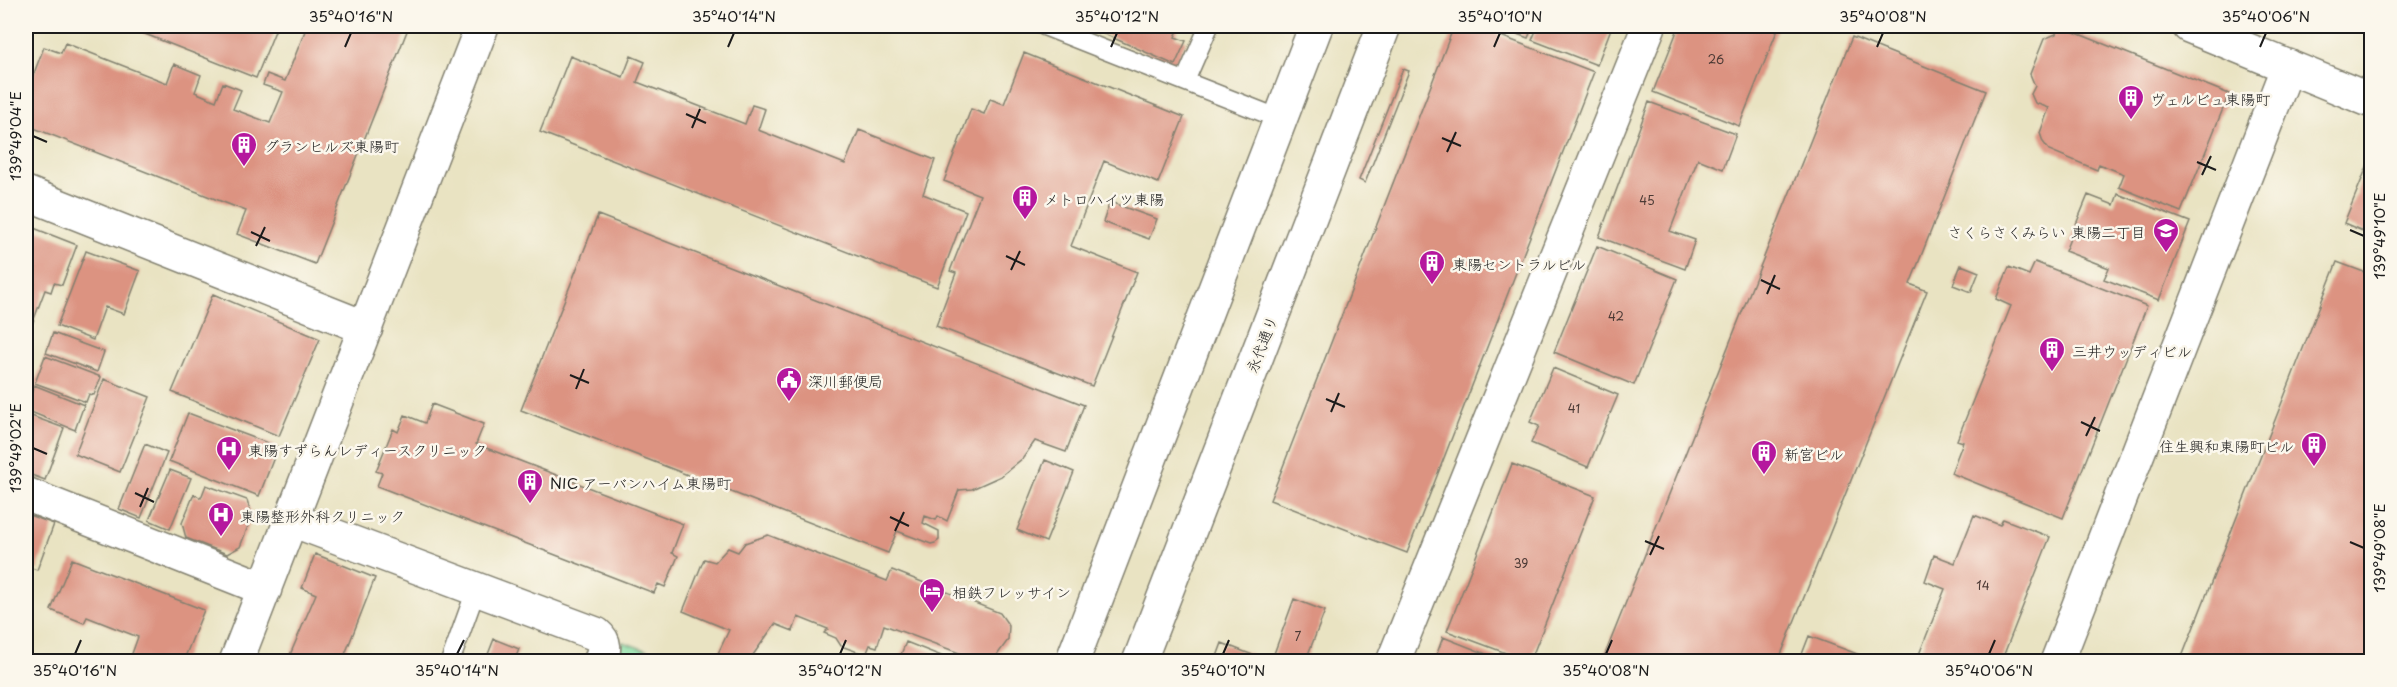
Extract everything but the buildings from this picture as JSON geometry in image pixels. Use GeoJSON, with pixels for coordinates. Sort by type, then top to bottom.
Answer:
{"type":"FeatureCollection","features":[{"type":"Feature","properties":{"kind":"street"},"geometry":{"type":"LineString","coordinates":[[236,662],[482,26]]}},
{"type":"Feature","properties":{"kind":"street"},"geometry":{"type":"LineString","coordinates":[[1072,662],[1316,26]]}},
{"type":"Feature","properties":{"kind":"street","name":"永代通り"},"geometry":{"type":"LineString","coordinates":[[1138,662],[1384,26]]}},
{"type":"Feature","properties":{"kind":"street"},"geometry":{"type":"LineString","coordinates":[[1393,662],[1649,26]]}},
{"type":"Feature","properties":{"kind":"street"},"geometry":{"type":"LineString","coordinates":[[2189,26],[2372,100]]}},
{"type":"Feature","properties":{"kind":"street"},"geometry":{"type":"LineString","coordinates":[[2057,662],[2288,66]]}},
{"type":"Feature","properties":{"kind":"street"},"geometry":{"type":"LineString","coordinates":[[26,193],[366,328]]}},
{"type":"Feature","properties":{"kind":"street"},"geometry":{"type":"LineString","coordinates":[[26,494],[265,589]]}},
{"type":"Feature","properties":{"kind":"street"},"geometry":{"type":"LineString","coordinates":[[292,520],[476,591],[596,633],[602,638],[604,647],[600,662]]}},
{"type":"Feature","properties":{"kind":"lane"},"geometry":{"type":"LineString","coordinates":[[1044,26],[1280,119]]}},
{"type":"Feature","properties":{"kind":"lane"},"geometry":{"type":"LineString","coordinates":[[1185,81],[1209,26]]}},
{"type":"Feature","properties":{"kind":"lane"},"geometry":{"type":"LineString","coordinates":[[450,662],[476,591]]}},
{"type":"Feature","properties":{"kind":"green space"},"geometry":{"type":"Polygon","coordinates":[[[623,642],[676,661],[616,662],[623,642]]]}},
{"type":"Feature","properties":{"kind":"place","name":"ヴェルビュ東陽町"},"geometry":{"type":"Point","coordinates":[2131,121]}},
{"type":"Feature","properties":{"kind":"place","name":"グランヒルズ東陽町"},"geometry":{"type":"Point","coordinates":[244,168]}},
{"type":"Feature","properties":{"kind":"place","name":"メトロハイツ東陽"},"geometry":{"type":"Point","coordinates":[1025,221]}},
{"type":"Feature","properties":{"kind":"place","name":"さくらさくみらい 東陽二丁目"},"geometry":{"type":"Point","coordinates":[2166,254]}},
{"type":"Feature","properties":{"kind":"place","name":"東陽セントラルビル"},"geometry":{"type":"Point","coordinates":[1432,286]}},
{"type":"Feature","properties":{"kind":"place","name":"三井ウッディビル"},"geometry":{"type":"Point","coordinates":[2052,373]}},
{"type":"Feature","properties":{"kind":"place","name":"深川郵便局"},"geometry":{"type":"Point","coordinates":[789,403]}},
{"type":"Feature","properties":{"kind":"place","name":"住生興和東陽町ビル"},"geometry":{"type":"Point","coordinates":[2314,468]}},
{"type":"Feature","properties":{"kind":"place","name":"東陽すずらんレディースクリニック"},"geometry":{"type":"Point","coordinates":[229,472]}},
{"type":"Feature","properties":{"kind":"place","name":"新宮ビル"},"geometry":{"type":"Point","coordinates":[1764,476]}},
{"type":"Feature","properties":{"kind":"place","name":"NIC アーバンハイム東陽町"},"geometry":{"type":"Point","coordinates":[530,505]}},
{"type":"Feature","properties":{"kind":"place","name":"東陽整形外科クリニック"},"geometry":{"type":"Point","coordinates":[221,538]}},
{"type":"Feature","properties":{"kind":"place","name":"相鉄フレッサイン"},"geometry":{"type":"Point","coordinates":[932,614]}}]}
